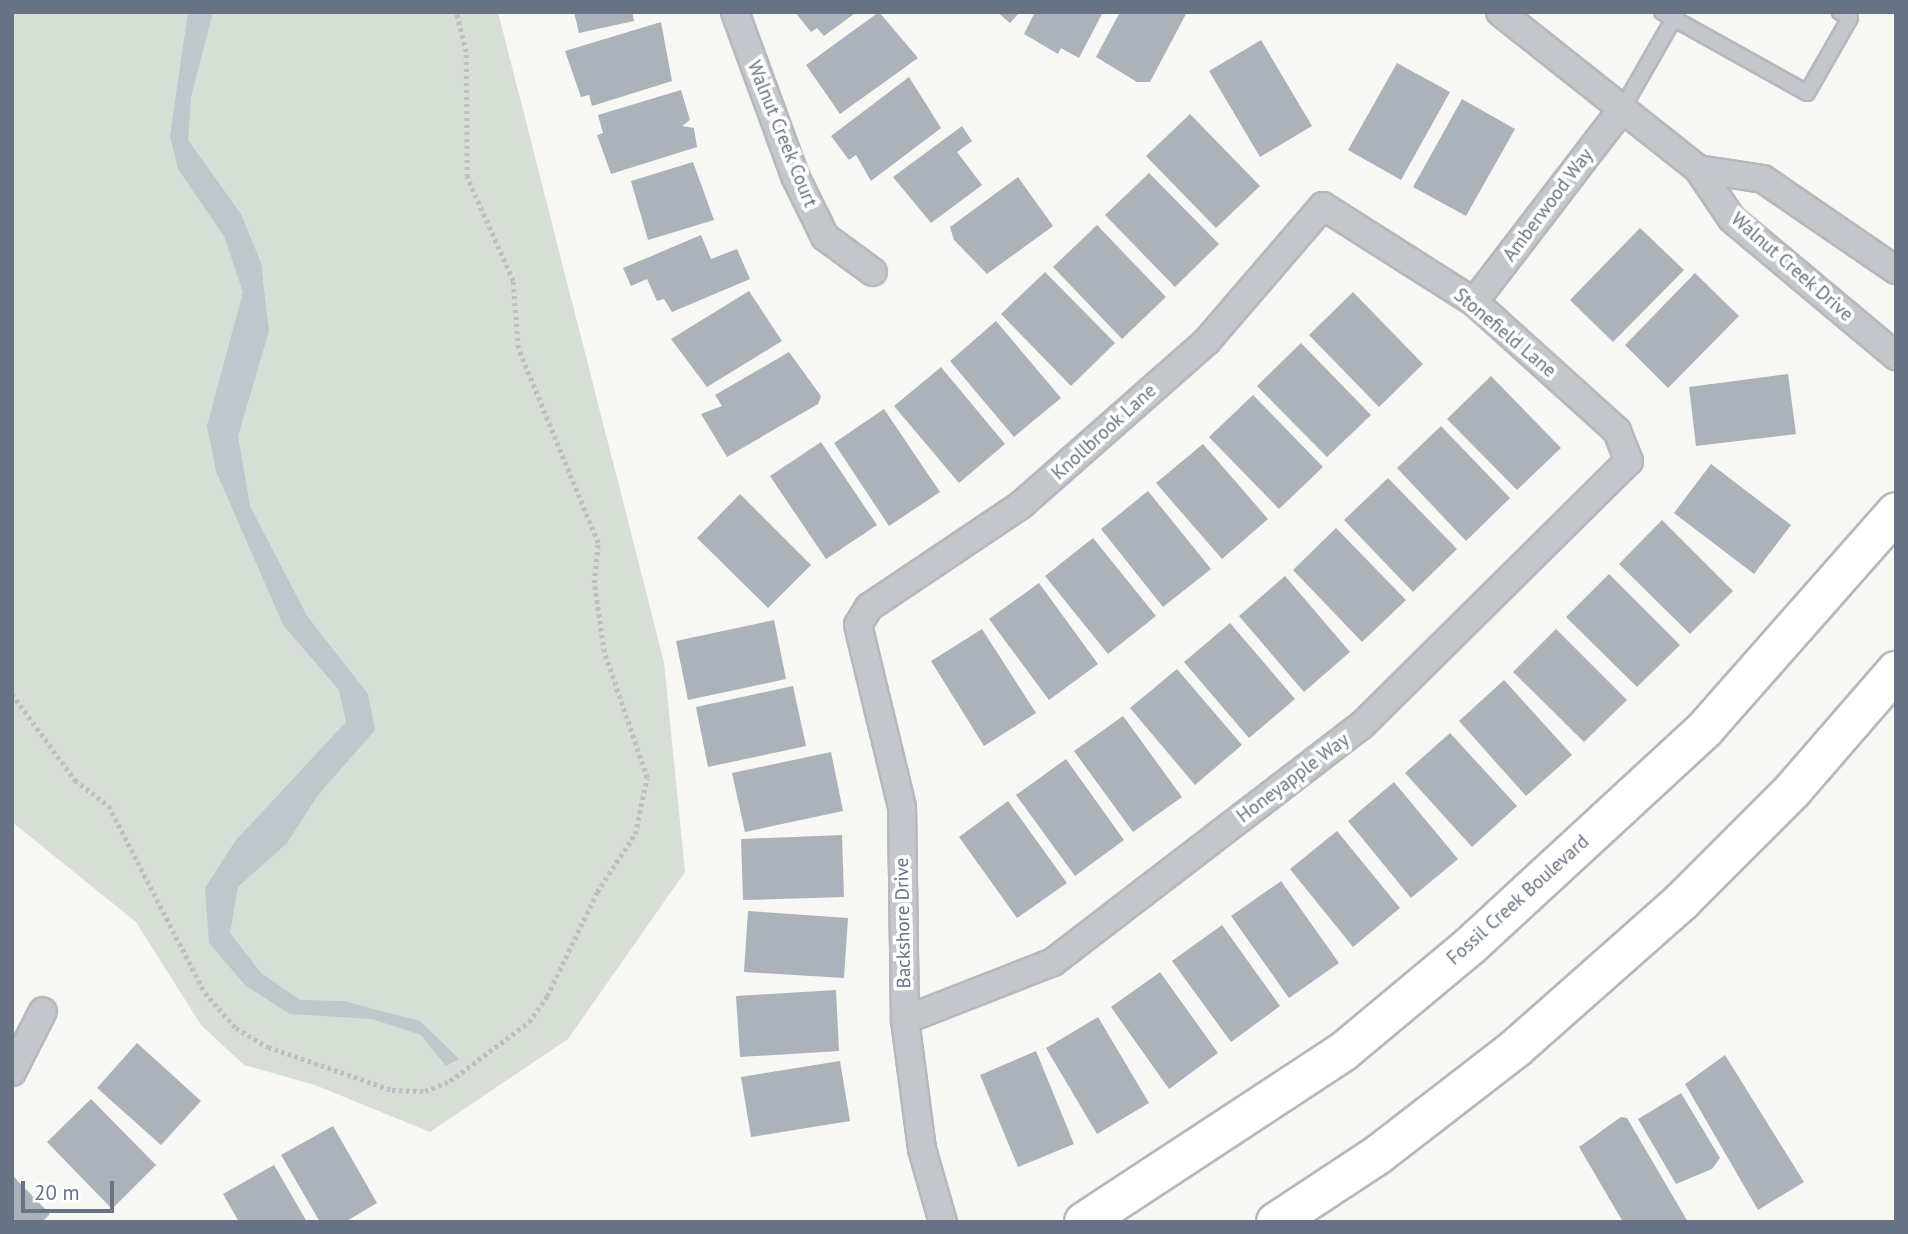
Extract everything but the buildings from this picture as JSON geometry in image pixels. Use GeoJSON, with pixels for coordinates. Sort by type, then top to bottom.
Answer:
{"type":"FeatureCollection","features":[{"type":"Feature","properties":{"kind":"main road","name":"Fossil Creek Boulevard"},"geometry":{"type":"LineString","coordinates":[[1084,1222],[1344,1051],[1470,946],[1704,729],[1896,512]]}},
{"type":"Feature","properties":{"kind":"main road"},"geometry":{"type":"LineString","coordinates":[[1276,1222],[1380,1154],[1537,1030],[1783,801],[1896,671]]}},
{"type":"Feature","properties":{"kind":"street","name":"Walnut Creek Court"},"geometry":{"type":"LineString","coordinates":[[734,12],[795,176],[825,237],[873,272]]}},
{"type":"Feature","properties":{"kind":"street","name":"Walnut Creek Drive"},"geometry":{"type":"LineString","coordinates":[[1500,12],[1698,169],[1732,219],[1896,356]]}},
{"type":"Feature","properties":{"kind":"street","name":"Amberwood Way"},"geometry":{"type":"LineString","coordinates":[[1474,302],[1622,109]]}},
{"type":"Feature","properties":{"kind":"street","name":"Walnut Creek Drive"},"geometry":{"type":"LineString","coordinates":[[1698,169],[1763,179],[1896,270]]}},
{"type":"Feature","properties":{"kind":"street","name":"Stonefield Lane"},"geometry":{"type":"LineString","coordinates":[[1323,206],[1474,302],[1617,431],[1629,461]]}},
{"type":"Feature","properties":{"kind":"street","name":"Knollbrook Lane"},"geometry":{"type":"LineString","coordinates":[[858,625],[869,607],[1021,505],[1207,341],[1323,206]]}},
{"type":"Feature","properties":{"kind":"street","name":"Honeyapple Way"},"geometry":{"type":"LineString","coordinates":[[905,1020],[1053,962],[1350,734],[1629,461]]}},
{"type":"Feature","properties":{"kind":"street","name":"Backshore Drive"},"geometry":{"type":"LineString","coordinates":[[858,625],[902,807],[905,1020],[922,1149],[943,1222]]}},
{"type":"Feature","properties":{"kind":"street"},"geometry":{"type":"LineString","coordinates":[[12,1072],[43,1011]]}},
{"type":"Feature","properties":{"kind":"lane"},"geometry":{"type":"LineString","coordinates":[[1622,109],[1671,14],[1807,93],[1848,14]]}},
{"type":"Feature","properties":{"kind":"path"},"geometry":{"type":"LineString","coordinates":[[12,694],[75,780],[109,806],[157,909],[205,993],[236,1028],[280,1052],[392,1090],[425,1091],[453,1079],[529,1022],[547,996],[597,892],[635,834],[647,778],[604,652],[594,583],[598,543],[518,348],[513,281],[467,177],[466,52],[456,12]]}},
{"type":"Feature","properties":{"kind":"shaded area"},"geometry":{"type":"Polygon","coordinates":[[[12,12],[498,12],[664,662],[685,872],[568,1039],[430,1132],[315,1085],[244,1065],[201,1025],[136,922],[12,822],[12,12]]]}},
{"type":"Feature","properties":{"kind":"shaded area"},"geometry":{"type":"Polygon","coordinates":[[[188,12],[213,12],[191,97],[188,140],[241,214],[261,263],[269,331],[238,436],[250,506],[307,616],[368,694],[375,730],[318,795],[287,843],[238,887],[230,933],[261,973],[300,1000],[343,1001],[420,1021],[459,1059],[446,1066],[421,1035],[372,1019],[290,1014],[246,986],[209,943],[205,888],[236,840],[346,722],[339,690],[283,625],[216,471],[207,426],[243,292],[224,236],[178,169],[170,136],[188,12]]]}}]}
